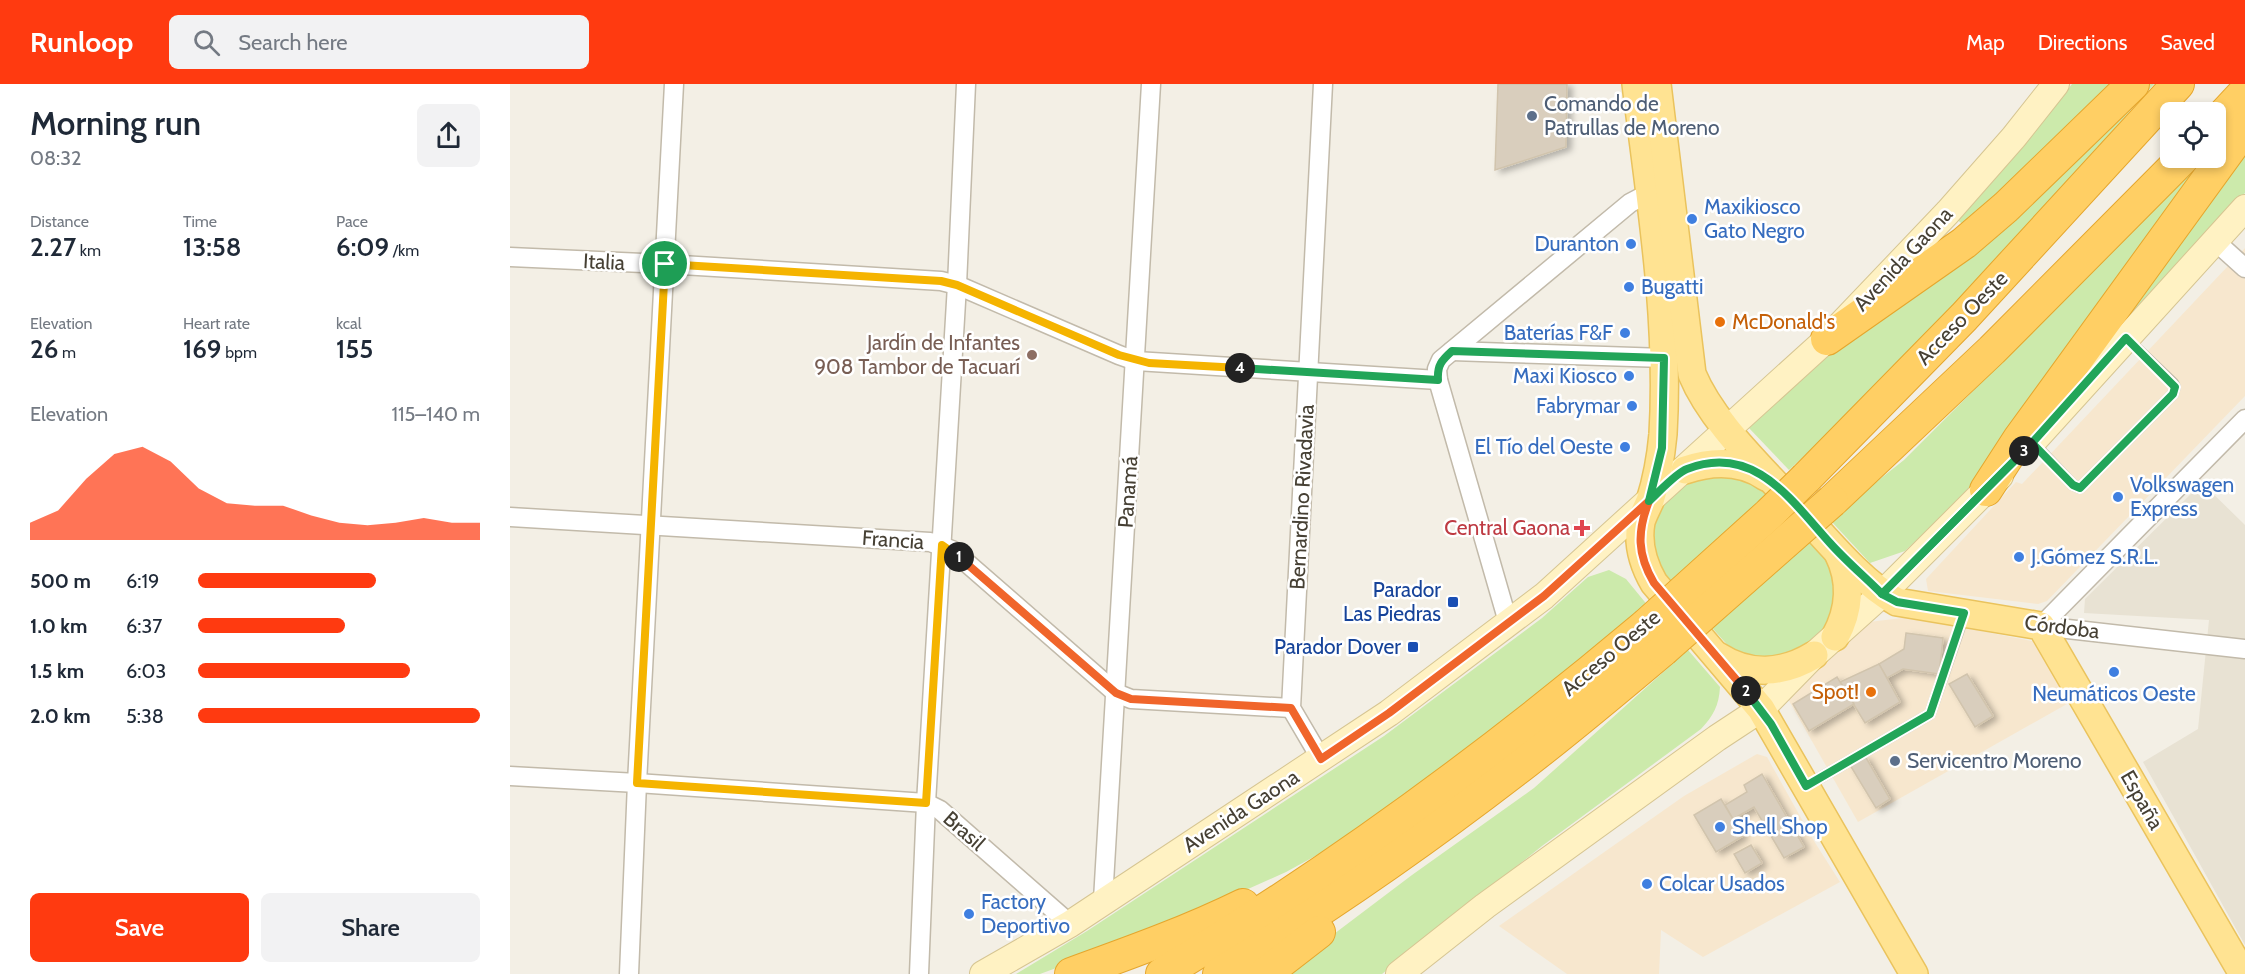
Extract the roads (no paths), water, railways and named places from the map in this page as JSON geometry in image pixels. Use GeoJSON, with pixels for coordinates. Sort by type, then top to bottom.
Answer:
{"type":"FeatureCollection","features":[{"type":"Feature","properties":{"kind":"highway"},"geometry":{"type":"LineString","coordinates":[[1827,339],[1964,243],[2007,207],[2133,84]]}},
{"type":"Feature","properties":{"kind":"highway","name":"Acceso Oeste"},"geometry":{"type":"LineString","coordinates":[[1162,974],[1277,904],[1386,827],[1543,711],[1646,625],[1806,478],[1964,317],[2178,84]]}},
{"type":"Feature","properties":{"kind":"highway"},"geometry":{"type":"LineString","coordinates":[[2226,112],[2245,92]]}},
{"type":"Feature","properties":{"kind":"highway"},"geometry":{"type":"LineString","coordinates":[[1986,490],[2019,439],[2245,128]]}},
{"type":"Feature","properties":{"kind":"highway","name":"Acceso Oeste"},"geometry":{"type":"LineString","coordinates":[[1219,974],[1338,897],[1453,817],[1664,651],[1832,501],[1992,350],[2173,168]]}},
{"type":"Feature","properties":{"kind":"highway"},"geometry":{"type":"LineString","coordinates":[[1265,974],[1357,903],[1453,817]]}},
{"type":"Feature","properties":{"kind":"highway"},"geometry":{"type":"LineString","coordinates":[[1071,974],[1218,917],[1295,878],[1386,827]]}},
{"type":"Feature","properties":{"kind":"main road"},"geometry":{"type":"LineString","coordinates":[[1636,84],[1659,276],[1664,358],[1662,448],[1649,501],[1641,521],[1641,554],[1654,583],[1761,709],[1914,974]]}},
{"type":"Feature","properties":{"kind":"main road"},"geometry":{"type":"LineString","coordinates":[[1658,84],[1692,374],[1708,404],[1728,429],[1836,549],[1882,594]]}},
{"type":"Feature","properties":{"kind":"main road","name":"Avenida Gaona"},"geometry":{"type":"LineString","coordinates":[[983,974],[1070,924],[1103,900],[1321,759],[1389,713],[1544,596],[1827,339],[1948,212],[2014,137],[2056,84]]}},
{"type":"Feature","properties":{"kind":"main road"},"geometry":{"type":"LineString","coordinates":[[1399,974],[1485,906],[1761,709],[1814,656],[1882,594],[2032,443],[2245,208]]}},
{"type":"Feature","properties":{"kind":"main road"},"geometry":{"type":"LineString","coordinates":[[1685,470],[1716,463],[1732,464],[1762,474],[1775,482]]}},
{"type":"Feature","properties":{"kind":"main road"},"geometry":{"type":"LineString","coordinates":[[1836,549],[1845,570],[1848,593],[1845,616],[1836,637]]}},
{"type":"Feature","properties":{"kind":"main road","name":"Córdoba"},"geometry":{"type":"LineString","coordinates":[[1882,594],[1897,602],[2041,626]]}},
{"type":"Feature","properties":{"kind":"main road","name":"España"},"geometry":{"type":"LineString","coordinates":[[2041,626],[2243,974]]}},
{"type":"Feature","properties":{"kind":"main road"},"geometry":{"type":"LineString","coordinates":[[1714,654],[1735,665],[1758,671],[1793,666],[1814,656]]}},
{"type":"Feature","properties":{"kind":"street"},"geometry":{"type":"LineString","coordinates":[[629,974],[674,84]]}},
{"type":"Feature","properties":{"kind":"street"},"geometry":{"type":"LineString","coordinates":[[919,974],[926,803],[957,285],[966,84]]}},
{"type":"Feature","properties":{"kind":"street","name":"Panamá"},"geometry":{"type":"LineString","coordinates":[[1103,900],[1151,84]]}},
{"type":"Feature","properties":{"kind":"street","name":"Bernardino Rivadavia"},"geometry":{"type":"LineString","coordinates":[[1291,708],[1323,84]]}},
{"type":"Feature","properties":{"kind":"street"},"geometry":{"type":"LineString","coordinates":[[1508,622],[1438,380],[1437,369],[1442,360],[1452,351],[1630,202],[1650,193]]}},
{"type":"Feature","properties":{"kind":"street"},"geometry":{"type":"LineString","coordinates":[[2215,241],[2245,268]]}},
{"type":"Feature","properties":{"kind":"street","name":"Italia"},"geometry":{"type":"LineString","coordinates":[[510,257],[941,281],[957,285],[1136,361],[1438,380]]}},
{"type":"Feature","properties":{"kind":"street"},"geometry":{"type":"LineString","coordinates":[[1452,351],[1664,358]]}},
{"type":"Feature","properties":{"kind":"street"},"geometry":{"type":"LineString","coordinates":[[2041,626],[2245,419]]}},
{"type":"Feature","properties":{"kind":"street","name":"Francia"},"geometry":{"type":"LineString","coordinates":[[510,517],[930,542],[952,550],[1116,693],[1131,699],[1291,708]]}},
{"type":"Feature","properties":{"kind":"street","name":"Córdoba"},"geometry":{"type":"LineString","coordinates":[[2041,626],[2245,649]]}},
{"type":"Feature","properties":{"kind":"street"},"geometry":{"type":"LineString","coordinates":[[1291,708],[1321,759]]}},
{"type":"Feature","properties":{"kind":"street","name":"Brasil"},"geometry":{"type":"LineString","coordinates":[[510,776],[926,803],[940,810],[1070,924]]}},
{"type":"Feature","properties":{"kind":"lane"},"geometry":{"type":"LineString","coordinates":[[2032,443],[2073,485],[2080,488],[2173,394],[2175,387],[2173,383],[2126,338]]}},
{"type":"Feature","properties":{"kind":"lane"},"geometry":{"type":"LineString","coordinates":[[1806,786],[1930,714],[1964,613]]}},
{"type":"Feature","properties":{"kind":"place","name":"Comando de Patrullas de Moreno"},"geometry":{"type":"Point","coordinates":[1532,116]}},
{"type":"Feature","properties":{"kind":"place","name":"Maxikiosco Gato Negro"},"geometry":{"type":"Point","coordinates":[1692,219]}},
{"type":"Feature","properties":{"kind":"place","name":"Duranton"},"geometry":{"type":"Point","coordinates":[1631,244]}},
{"type":"Feature","properties":{"kind":"place","name":"Bugatti"},"geometry":{"type":"Point","coordinates":[1629,287]}},
{"type":"Feature","properties":{"kind":"place","name":"McDonald's"},"geometry":{"type":"Point","coordinates":[1720,322]}},
{"type":"Feature","properties":{"kind":"place","name":"Baterías F&F"},"geometry":{"type":"Point","coordinates":[1625,333]}},
{"type":"Feature","properties":{"kind":"place","name":"Jardín de Infantes 908 Tambor de Tacuarí"},"geometry":{"type":"Point","coordinates":[1032,355]}},
{"type":"Feature","properties":{"kind":"place","name":"Maxi Kiosco"},"geometry":{"type":"Point","coordinates":[1629,376]}},
{"type":"Feature","properties":{"kind":"place","name":"Fabrymar"},"geometry":{"type":"Point","coordinates":[1632,406]}},
{"type":"Feature","properties":{"kind":"place","name":"El Tío del Oeste"},"geometry":{"type":"Point","coordinates":[1625,447]}},
{"type":"Feature","properties":{"kind":"place","name":"Volkswagen Express"},"geometry":{"type":"Point","coordinates":[2118,497]}},
{"type":"Feature","properties":{"kind":"place","name":"Central Gaona"},"geometry":{"type":"Point","coordinates":[1582,528]}},
{"type":"Feature","properties":{"kind":"place","name":"J.Gómez S.R.L."},"geometry":{"type":"Point","coordinates":[2019,557]}},
{"type":"Feature","properties":{"kind":"place","name":"Parador Las Piedras"},"geometry":{"type":"Point","coordinates":[1453,602]}},
{"type":"Feature","properties":{"kind":"place","name":"Parador Dover"},"geometry":{"type":"Point","coordinates":[1413,647]}},
{"type":"Feature","properties":{"kind":"place","name":"Neumáticos Oeste"},"geometry":{"type":"Point","coordinates":[2114,672]}},
{"type":"Feature","properties":{"kind":"place","name":"Spot!"},"geometry":{"type":"Point","coordinates":[1871,692]}},
{"type":"Feature","properties":{"kind":"place","name":"Servicentro Moreno"},"geometry":{"type":"Point","coordinates":[1895,761]}},
{"type":"Feature","properties":{"kind":"place","name":"Shell Shop"},"geometry":{"type":"Point","coordinates":[1720,827]}},
{"type":"Feature","properties":{"kind":"place","name":"Colcar Usados"},"geometry":{"type":"Point","coordinates":[1647,884]}},
{"type":"Feature","properties":{"kind":"place","name":"Factory Deportivo"},"geometry":{"type":"Point","coordinates":[969,914]}}]}
